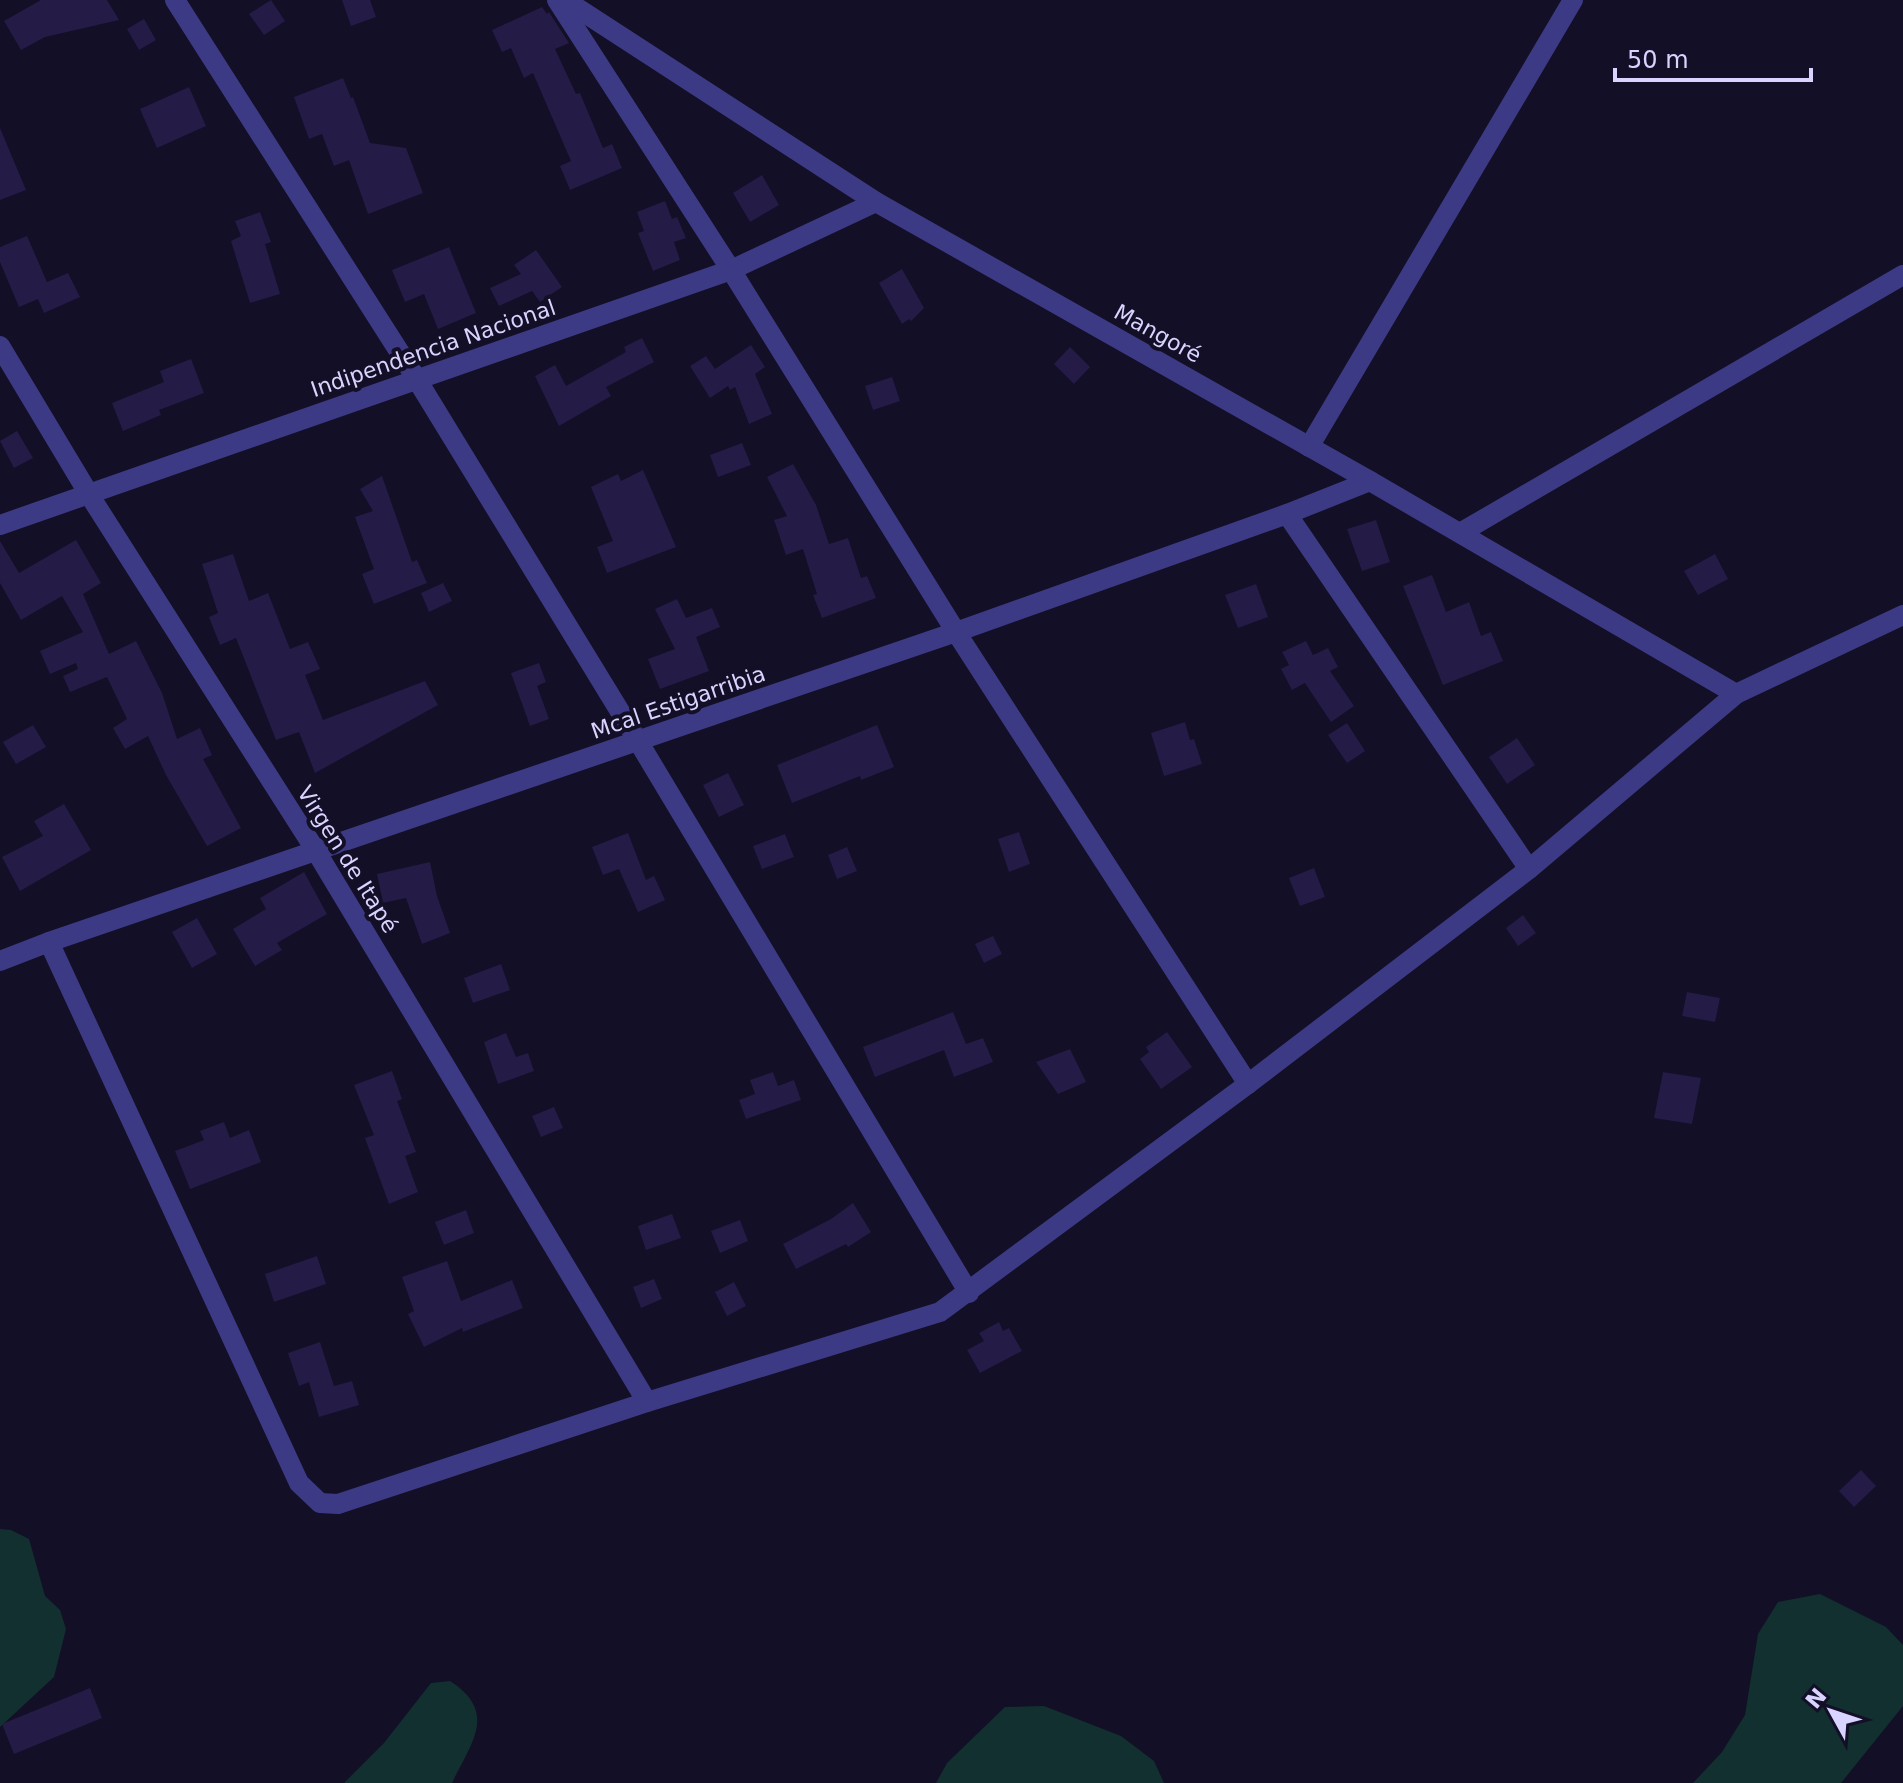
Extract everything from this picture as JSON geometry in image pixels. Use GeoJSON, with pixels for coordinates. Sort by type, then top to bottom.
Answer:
{"type":"FeatureCollection","features":[{"type":"Feature","properties":{"kind":"street"},"geometry":{"type":"LineString","coordinates":[[175,0],[416,378],[969,1293]]}},
{"type":"Feature","properties":{"kind":"street"},"geometry":{"type":"LineString","coordinates":[[557,0],[731,270],[956,632],[1248,1084]]}},
{"type":"Feature","properties":{"kind":"street","name":"Mangoré"},"geometry":{"type":"LineString","coordinates":[[565,0],[876,202],[1370,481],[1736,694]]}},
{"type":"Feature","properties":{"kind":"street"},"geometry":{"type":"LineString","coordinates":[[1309,447],[1573,0]]}},
{"type":"Feature","properties":{"kind":"street","name":"Indipendencia Nacional"},"geometry":{"type":"LineString","coordinates":[[0,525],[731,270],[876,202]]}},
{"type":"Feature","properties":{"kind":"street"},"geometry":{"type":"LineString","coordinates":[[1460,533],[1903,275]]}},
{"type":"Feature","properties":{"kind":"street","name":"Virgen de Itapé"},"geometry":{"type":"LineString","coordinates":[[0,346],[90,496],[316,851],[647,1402]]}},
{"type":"Feature","properties":{"kind":"street","name":"Mcal Estigarribia"},"geometry":{"type":"LineString","coordinates":[[0,961],[956,632],[1287,514],[1370,481]]}},
{"type":"Feature","properties":{"kind":"street"},"geometry":{"type":"LineString","coordinates":[[1287,514],[1529,869]]}},
{"type":"Feature","properties":{"kind":"street"},"geometry":{"type":"LineString","coordinates":[[49,942],[299,1483],[308,1495],[320,1503],[338,1504],[647,1402],[940,1312],[1248,1084],[1529,869],[1736,694],[1903,615]]}},
{"type":"Feature","properties":{"kind":"green space"},"geometry":{"type":"Polygon","coordinates":[[[0,1529],[11,1530],[29,1539],[45,1596],[60,1610],[66,1629],[54,1677],[0,1727],[0,1529]]]}},
{"type":"Feature","properties":{"kind":"green space"},"geometry":{"type":"Polygon","coordinates":[[[1820,1594],[1886,1627],[1903,1645],[1903,1706],[1841,1783],[1693,1783],[1722,1752],[1745,1715],[1758,1634],[1778,1602],[1820,1594]]]}},
{"type":"Feature","properties":{"kind":"green space"},"geometry":{"type":"Polygon","coordinates":[[[450,1681],[465,1693],[477,1716],[473,1741],[452,1783],[344,1783],[384,1743],[431,1683],[450,1681]]]}},
{"type":"Feature","properties":{"kind":"green space"},"geometry":{"type":"Polygon","coordinates":[[[1044,1706],[1121,1736],[1154,1761],[1164,1783],[936,1783],[947,1763],[1005,1707],[1044,1706]]]}},
{"type":"Feature","properties":{"kind":"building"},"geometry":{"type":"Polygon","coordinates":[[[41,0],[107,0],[119,20],[45,37],[21,50],[4,21],[41,0]]]}},
{"type":"Feature","properties":{"kind":"building"},"geometry":{"type":"Polygon","coordinates":[[[271,0],[285,21],[264,35],[249,14],[271,0]]]}},
{"type":"Feature","properties":{"kind":"building"},"geometry":{"type":"Polygon","coordinates":[[[342,0],[370,0],[376,17],[351,26],[342,0]]]}},
{"type":"Feature","properties":{"kind":"building"},"geometry":{"type":"Polygon","coordinates":[[[542,7],[547,14],[549,12],[569,43],[555,49],[576,94],[580,93],[603,148],[612,144],[622,168],[570,190],[560,166],[571,161],[533,73],[524,78],[511,48],[502,52],[492,30],[542,7]]]}},
{"type":"Feature","properties":{"kind":"building"},"geometry":{"type":"Polygon","coordinates":[[[144,19],[156,40],[139,50],[127,29],[144,19]]]}},
{"type":"Feature","properties":{"kind":"building"},"geometry":{"type":"Polygon","coordinates":[[[343,78],[370,143],[406,148],[423,193],[368,214],[349,160],[334,166],[322,134],[309,139],[294,97],[343,78]]]}},
{"type":"Feature","properties":{"kind":"building"},"geometry":{"type":"Polygon","coordinates":[[[189,87],[206,126],[157,148],[140,109],[189,87]]]}},
{"type":"Feature","properties":{"kind":"building"},"geometry":{"type":"Polygon","coordinates":[[[0,128],[26,190],[0,200],[0,128]]]}},
{"type":"Feature","properties":{"kind":"building"},"geometry":{"type":"Polygon","coordinates":[[[762,175],[779,205],[750,222],[733,193],[762,175]]]}},
{"type":"Feature","properties":{"kind":"building"},"geometry":{"type":"Polygon","coordinates":[[[665,201],[672,219],[677,217],[686,238],[674,242],[680,260],[653,271],[638,233],[644,231],[637,212],[665,201]]]}},
{"type":"Feature","properties":{"kind":"building"},"geometry":{"type":"Polygon","coordinates":[[[260,212],[271,242],[265,244],[280,294],[250,303],[231,241],[241,236],[235,221],[260,212]]]}},
{"type":"Feature","properties":{"kind":"building"},"geometry":{"type":"Polygon","coordinates":[[[27,236],[47,282],[68,273],[80,297],[44,313],[38,299],[19,307],[0,262],[0,247],[27,236]]]}},
{"type":"Feature","properties":{"kind":"building"},"geometry":{"type":"Polygon","coordinates":[[[449,247],[476,313],[438,329],[424,294],[405,302],[392,270],[449,247]]]}},
{"type":"Feature","properties":{"kind":"building"},"geometry":{"type":"Polygon","coordinates":[[[536,250],[562,287],[540,302],[532,291],[499,306],[490,288],[521,274],[514,265],[536,250]]]}},
{"type":"Feature","properties":{"kind":"building"},"geometry":{"type":"Polygon","coordinates":[[[902,269],[924,308],[911,321],[909,319],[902,324],[879,283],[902,269]]]}},
{"type":"Feature","properties":{"kind":"building"},"geometry":{"type":"Polygon","coordinates":[[[642,338],[654,362],[606,387],[611,396],[559,426],[535,376],[555,365],[566,386],[626,352],[624,347],[642,338]]]}},
{"type":"Feature","properties":{"kind":"building"},"geometry":{"type":"Polygon","coordinates":[[[751,345],[765,367],[755,374],[772,414],[749,424],[735,387],[730,390],[728,386],[710,398],[690,366],[706,356],[715,369],[751,345]]]}},
{"type":"Feature","properties":{"kind":"building"},"geometry":{"type":"Polygon","coordinates":[[[1070,347],[1090,367],[1074,384],[1054,364],[1070,347]]]}},
{"type":"Feature","properties":{"kind":"building"},"geometry":{"type":"Polygon","coordinates":[[[191,359],[204,393],[159,410],[161,415],[123,431],[112,403],[164,382],[160,371],[191,359]]]}},
{"type":"Feature","properties":{"kind":"building"},"geometry":{"type":"Polygon","coordinates":[[[892,377],[900,401],[873,410],[865,386],[892,377]]]}},
{"type":"Feature","properties":{"kind":"building"},"geometry":{"type":"Polygon","coordinates":[[[17,431],[33,458],[14,468],[0,441],[17,431]]]}},
{"type":"Feature","properties":{"kind":"building"},"geometry":{"type":"Polygon","coordinates":[[[742,443],[751,465],[718,477],[710,455],[742,443]]]}},
{"type":"Feature","properties":{"kind":"building"},"geometry":{"type":"Polygon","coordinates":[[[793,464],[816,505],[829,544],[848,538],[861,578],[867,576],[876,598],[822,618],[813,595],[817,594],[803,549],[786,555],[774,520],[787,516],[767,477],[793,464]]]}},
{"type":"Feature","properties":{"kind":"building"},"geometry":{"type":"Polygon","coordinates":[[[643,470],[676,547],[607,573],[597,547],[613,541],[591,487],[618,474],[621,481],[643,470]]]}},
{"type":"Feature","properties":{"kind":"building"},"geometry":{"type":"Polygon","coordinates":[[[382,476],[412,562],[417,560],[427,583],[374,604],[362,574],[374,569],[355,517],[373,511],[360,489],[382,476]]]}},
{"type":"Feature","properties":{"kind":"building"},"geometry":{"type":"Polygon","coordinates":[[[1376,520],[1390,562],[1362,571],[1347,529],[1376,520]]]}},
{"type":"Feature","properties":{"kind":"building"},"geometry":{"type":"Polygon","coordinates":[[[76,540],[101,583],[83,594],[109,654],[136,641],[162,693],[177,739],[200,728],[212,755],[203,759],[241,828],[207,846],[166,775],[148,736],[125,749],[113,728],[127,719],[107,677],[70,692],[63,676],[78,669],[76,663],[50,674],[40,651],[83,632],[62,596],[21,620],[0,583],[0,541],[19,573],[76,540]]]}},
{"type":"Feature","properties":{"kind":"building"},"geometry":{"type":"Polygon","coordinates":[[[233,554],[249,601],[268,593],[290,649],[308,642],[320,669],[305,675],[323,720],[425,681],[438,705],[315,773],[299,732],[276,740],[236,638],[220,645],[209,617],[218,613],[202,564],[233,554]]]}},
{"type":"Feature","properties":{"kind":"building"},"geometry":{"type":"Polygon","coordinates":[[[1715,554],[1728,579],[1698,595],[1684,571],[1715,554]]]}},
{"type":"Feature","properties":{"kind":"building"},"geometry":{"type":"Polygon","coordinates":[[[1432,575],[1446,612],[1469,602],[1481,636],[1491,632],[1503,661],[1443,685],[1403,586],[1432,575]]]}},
{"type":"Feature","properties":{"kind":"building"},"geometry":{"type":"Polygon","coordinates":[[[443,583],[452,601],[429,612],[421,593],[443,583]]]}},
{"type":"Feature","properties":{"kind":"building"},"geometry":{"type":"Polygon","coordinates":[[[1256,584],[1268,617],[1238,628],[1225,595],[1256,584]]]}},
{"type":"Feature","properties":{"kind":"building"},"geometry":{"type":"Polygon","coordinates":[[[677,599],[686,618],[712,608],[720,627],[696,637],[709,671],[660,689],[648,659],[675,649],[655,609],[677,599]]]}},
{"type":"Feature","properties":{"kind":"building"},"geometry":{"type":"Polygon","coordinates":[[[1306,641],[1313,655],[1328,648],[1338,667],[1330,671],[1354,706],[1331,722],[1305,683],[1292,690],[1281,669],[1289,665],[1282,652],[1306,641]]]}},
{"type":"Feature","properties":{"kind":"building"},"geometry":{"type":"Polygon","coordinates":[[[539,663],[546,682],[537,686],[549,719],[530,726],[511,673],[539,663]]]}},
{"type":"Feature","properties":{"kind":"building"},"geometry":{"type":"Polygon","coordinates":[[[1185,722],[1202,764],[1164,776],[1151,733],[1185,722]]]}},
{"type":"Feature","properties":{"kind":"building"},"geometry":{"type":"Polygon","coordinates":[[[1347,723],[1365,751],[1347,763],[1328,735],[1347,723]]]}},
{"type":"Feature","properties":{"kind":"building"},"geometry":{"type":"Polygon","coordinates":[[[33,725],[46,747],[16,764],[3,742],[33,725]]]}},
{"type":"Feature","properties":{"kind":"building"},"geometry":{"type":"Polygon","coordinates":[[[877,725],[894,767],[861,780],[860,776],[792,803],[777,765],[877,725]]]}},
{"type":"Feature","properties":{"kind":"building"},"geometry":{"type":"Polygon","coordinates":[[[1517,738],[1535,765],[1507,784],[1489,757],[1517,738]]]}},
{"type":"Feature","properties":{"kind":"building"},"geometry":{"type":"Polygon","coordinates":[[[728,773],[744,805],[719,817],[703,785],[728,773]]]}},
{"type":"Feature","properties":{"kind":"building"},"geometry":{"type":"Polygon","coordinates":[[[64,804],[91,850],[20,891],[2,857],[43,836],[34,821],[64,804]]]}},
{"type":"Feature","properties":{"kind":"building"},"geometry":{"type":"Polygon","coordinates":[[[1019,832],[1030,864],[1009,872],[998,839],[1019,832]]]}},
{"type":"Feature","properties":{"kind":"building"},"geometry":{"type":"Polygon","coordinates":[[[628,833],[646,880],[654,876],[665,900],[638,912],[619,869],[603,875],[592,847],[628,833]]]}},
{"type":"Feature","properties":{"kind":"building"},"geometry":{"type":"Polygon","coordinates":[[[785,834],[794,857],[762,869],[753,846],[785,834]]]}},
{"type":"Feature","properties":{"kind":"building"},"geometry":{"type":"Polygon","coordinates":[[[847,847],[857,871],[837,879],[828,855],[847,847]]]}},
{"type":"Feature","properties":{"kind":"building"},"geometry":{"type":"Polygon","coordinates":[[[430,862],[437,896],[450,933],[422,944],[406,898],[383,903],[377,874],[430,862]]]}},
{"type":"Feature","properties":{"kind":"building"},"geometry":{"type":"Polygon","coordinates":[[[1314,868],[1325,897],[1300,906],[1289,878],[1314,868]]]}},
{"type":"Feature","properties":{"kind":"building"},"geometry":{"type":"Polygon","coordinates":[[[304,872],[327,914],[277,943],[282,950],[255,966],[233,929],[266,909],[260,898],[304,872]]]}},
{"type":"Feature","properties":{"kind":"building"},"geometry":{"type":"Polygon","coordinates":[[[1523,915],[1536,933],[1518,946],[1506,928],[1523,915]]]}},
{"type":"Feature","properties":{"kind":"building"},"geometry":{"type":"Polygon","coordinates":[[[197,918],[217,954],[192,968],[172,932],[197,918]]]}},
{"type":"Feature","properties":{"kind":"building"},"geometry":{"type":"Polygon","coordinates":[[[993,936],[1002,954],[984,963],[975,944],[993,936]]]}},
{"type":"Feature","properties":{"kind":"building"},"geometry":{"type":"Polygon","coordinates":[[[501,964],[510,990],[473,1003],[464,978],[501,964]]]}},
{"type":"Feature","properties":{"kind":"building"},"geometry":{"type":"Polygon","coordinates":[[[1687,992],[1720,998],[1715,1022],[1682,1016],[1687,992]]]}},
{"type":"Feature","properties":{"kind":"building"},"geometry":{"type":"Polygon","coordinates":[[[953,1012],[966,1044],[983,1038],[993,1062],[954,1077],[944,1050],[875,1077],[863,1047],[953,1012]]]}},
{"type":"Feature","properties":{"kind":"building"},"geometry":{"type":"Polygon","coordinates":[[[1167,1032],[1192,1067],[1161,1089],[1140,1059],[1149,1052],[1146,1047],[1167,1032]]]}},
{"type":"Feature","properties":{"kind":"building"},"geometry":{"type":"Polygon","coordinates":[[[506,1033],[516,1057],[528,1053],[534,1071],[498,1084],[484,1042],[506,1033]]]}},
{"type":"Feature","properties":{"kind":"building"},"geometry":{"type":"Polygon","coordinates":[[[1070,1049],[1086,1082],[1058,1094],[1036,1062],[1070,1049]]]}},
{"type":"Feature","properties":{"kind":"building"},"geometry":{"type":"Polygon","coordinates":[[[392,1071],[402,1099],[397,1101],[416,1152],[405,1156],[418,1192],[389,1204],[365,1138],[374,1135],[354,1085],[392,1071]]]}},
{"type":"Feature","properties":{"kind":"building"},"geometry":{"type":"Polygon","coordinates":[[[773,1072],[778,1086],[794,1080],[801,1100],[746,1119],[739,1100],[755,1094],[750,1080],[773,1072]]]}},
{"type":"Feature","properties":{"kind":"building"},"geometry":{"type":"Polygon","coordinates":[[[1663,1072],[1701,1078],[1692,1124],[1654,1118],[1663,1072]]]}},
{"type":"Feature","properties":{"kind":"building"},"geometry":{"type":"Polygon","coordinates":[[[554,1107],[563,1128],[541,1137],[532,1116],[554,1107]]]}},
{"type":"Feature","properties":{"kind":"building"},"geometry":{"type":"Polygon","coordinates":[[[224,1122],[230,1138],[249,1130],[261,1162],[190,1189],[175,1151],[204,1140],[200,1131],[224,1122]]]}},
{"type":"Feature","properties":{"kind":"building"},"geometry":{"type":"Polygon","coordinates":[[[853,1203],[871,1232],[848,1247],[846,1244],[796,1269],[783,1244],[831,1219],[853,1203]]]}},
{"type":"Feature","properties":{"kind":"building"},"geometry":{"type":"Polygon","coordinates":[[[466,1210],[474,1233],[444,1245],[435,1222],[466,1210]]]}},
{"type":"Feature","properties":{"kind":"building"},"geometry":{"type":"Polygon","coordinates":[[[672,1214],[681,1238],[646,1250],[638,1226],[672,1214]]]}},
{"type":"Feature","properties":{"kind":"building"},"geometry":{"type":"Polygon","coordinates":[[[740,1220],[748,1241],[720,1253],[711,1231],[740,1220]]]}},
{"type":"Feature","properties":{"kind":"building"},"geometry":{"type":"Polygon","coordinates":[[[317,1256],[326,1284],[274,1302],[265,1274],[317,1256]]]}},
{"type":"Feature","properties":{"kind":"building"},"geometry":{"type":"Polygon","coordinates":[[[447,1261],[461,1301],[512,1280],[523,1308],[463,1332],[462,1328],[424,1347],[408,1314],[414,1311],[402,1277],[447,1261]]]}},
{"type":"Feature","properties":{"kind":"building"},"geometry":{"type":"Polygon","coordinates":[[[654,1279],[662,1299],[641,1308],[633,1287],[654,1279]]]}},
{"type":"Feature","properties":{"kind":"building"},"geometry":{"type":"Polygon","coordinates":[[[734,1282],[746,1306],[727,1316],[715,1292],[734,1282]]]}},
{"type":"Feature","properties":{"kind":"building"},"geometry":{"type":"Polygon","coordinates":[[[999,1322],[1003,1331],[1009,1328],[1022,1351],[980,1373],[967,1350],[984,1341],[979,1333],[999,1322]]]}},
{"type":"Feature","properties":{"kind":"building"},"geometry":{"type":"Polygon","coordinates":[[[320,1342],[334,1386],[352,1381],[359,1405],[319,1417],[309,1382],[299,1386],[288,1353],[320,1342]]]}},
{"type":"Feature","properties":{"kind":"building"},"geometry":{"type":"Polygon","coordinates":[[[1861,1470],[1876,1486],[1854,1507],[1839,1491],[1861,1470]]]}},
{"type":"Feature","properties":{"kind":"building"},"geometry":{"type":"Polygon","coordinates":[[[90,1688],[102,1718],[14,1754],[2,1724],[90,1688]]]}}]}
